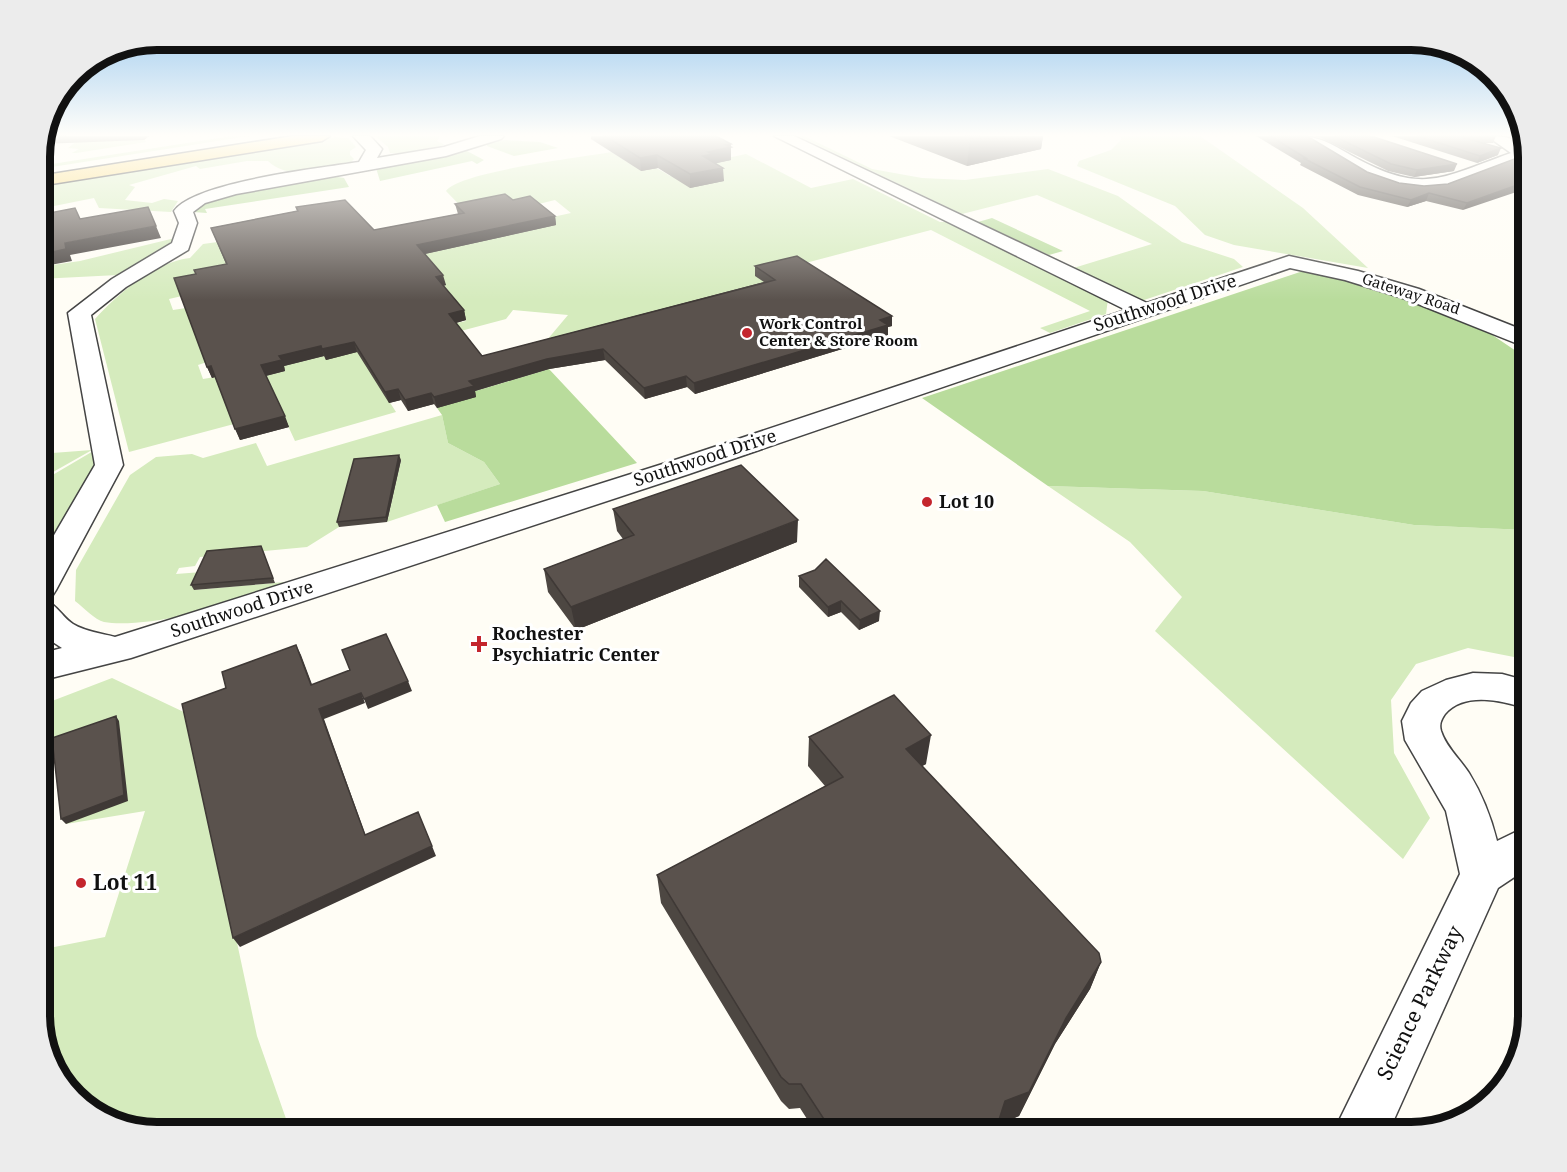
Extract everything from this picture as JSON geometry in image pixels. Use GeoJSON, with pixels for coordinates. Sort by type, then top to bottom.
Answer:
{"type":"FeatureCollection","features":[{"type":"Feature","properties":{"kind":"street"},"geometry":{"type":"LineString","coordinates":[[50,574],[109,465],[79,313],[119,283],[181,246],[188,223],[183,211],[199,198],[227,191]]}},
{"type":"Feature","properties":{"kind":"street"},"geometry":{"type":"LineString","coordinates":[[896,191],[1144,310]]}},
{"type":"Feature","properties":{"kind":"street","name":"Southwood Drive"},"geometry":{"type":"LineString","coordinates":[[50,664],[118,649],[679,468],[1289,262]]}},
{"type":"Feature","properties":{"kind":"street","name":"Gateway Road"},"geometry":{"type":"LineString","coordinates":[[1289,262],[1338,271],[1416,294],[1445,304],[1518,337]]}},
{"type":"Feature","properties":{"kind":"street","name":"Southwood Drive"},"geometry":{"type":"LineString","coordinates":[[50,625],[71,640],[118,649]]}},
{"type":"Feature","properties":{"kind":"street"},"geometry":{"type":"LineString","coordinates":[[1518,693],[1493,688],[1467,687],[1445,692],[1432,702],[1422,718],[1421,731],[1450,776],[1472,819],[1482,874],[1518,851]]}},
{"type":"Feature","properties":{"kind":"street","name":"Science Parkway"},"geometry":{"type":"LineString","coordinates":[[1365,1122],[1482,874]]}},
{"type":"Feature","properties":{"kind":"green space"},"geometry":{"type":"Polygon","coordinates":[[[50,191],[132,191],[125,200],[152,203],[164,199],[178,201],[171,212],[99,208],[94,198],[50,207],[50,191]]]}},
{"type":"Feature","properties":{"kind":"green space"},"geometry":{"type":"Polygon","coordinates":[[[245,191],[325,191],[205,209],[207,213],[193,212],[194,208],[213,196],[245,191]]]}},
{"type":"Feature","properties":{"kind":"green space"},"geometry":{"type":"Polygon","coordinates":[[[446,191],[877,191],[940,222],[952,222],[1108,299],[1106,314],[1050,333],[1040,328],[1090,311],[931,230],[756,276],[775,289],[547,340],[568,315],[513,310],[506,319],[427,340],[421,331],[466,321],[438,287],[445,285],[411,257],[555,225],[548,218],[571,213],[555,200],[474,220],[446,191]]]}},
{"type":"Feature","properties":{"kind":"green space"},"geometry":{"type":"Polygon","coordinates":[[[913,191],[1104,191],[1118,196],[1182,242],[1234,259],[1243,267],[1135,303],[1067,270],[1152,244],[1037,195],[962,214],[913,191]]]}},
{"type":"Feature","properties":{"kind":"green space"},"geometry":{"type":"Polygon","coordinates":[[[1137,191],[1278,191],[1303,208],[1368,268],[1234,245],[1205,235],[1175,206],[1137,191]]]}},
{"type":"Feature","properties":{"kind":"green space"},"geometry":{"type":"Polygon","coordinates":[[[992,218],[1063,251],[1049,255],[978,222],[992,218]]]}},
{"type":"Feature","properties":{"kind":"green space"},"geometry":{"type":"Polygon","coordinates":[[[290,232],[182,296],[169,299],[173,310],[186,308],[207,362],[198,365],[203,379],[215,377],[234,424],[129,452],[95,319],[138,280],[163,266],[190,258],[203,244],[290,232]]]}},
{"type":"Feature","properties":{"kind":"green space"},"geometry":{"type":"Polygon","coordinates":[[[175,238],[174,244],[118,275],[50,278],[50,265],[80,261],[175,238]]]}},
{"type":"Feature","properties":{"kind":"green space"},"geometry":{"type":"Polygon","coordinates":[[[1303,271],[1365,285],[1479,326],[1518,352],[1518,530],[1414,525],[1203,491],[1048,486],[922,398],[1303,271]]]}},
{"type":"Feature","properties":{"kind":"green space"},"geometry":{"type":"Polygon","coordinates":[[[354,346],[396,412],[295,441],[265,376],[285,371],[283,366],[324,356],[326,359],[354,346]]]}},
{"type":"Feature","properties":{"kind":"green space"},"geometry":{"type":"Polygon","coordinates":[[[549,369],[637,463],[445,522],[437,505],[500,484],[484,462],[448,443],[442,415],[437,408],[472,392],[549,369]]]}},
{"type":"Feature","properties":{"kind":"green space"},"geometry":{"type":"Polygon","coordinates":[[[442,415],[448,443],[484,462],[500,484],[387,522],[401,460],[356,464],[339,527],[307,547],[200,557],[195,566],[179,568],[176,574],[202,572],[195,590],[295,581],[229,605],[146,622],[100,621],[75,601],[76,570],[130,475],[156,457],[192,454],[203,458],[256,443],[267,466],[442,415]]]}},
{"type":"Feature","properties":{"kind":"green space"},"geometry":{"type":"Polygon","coordinates":[[[92,450],[50,474],[50,453],[92,450]]]}},
{"type":"Feature","properties":{"kind":"green space"},"geometry":{"type":"Polygon","coordinates":[[[95,450],[94,474],[50,552],[50,477],[95,450]]]}},
{"type":"Feature","properties":{"kind":"green space"},"geometry":{"type":"Polygon","coordinates":[[[1048,486],[1203,491],[1414,525],[1518,530],[1518,644],[1514,657],[1468,648],[1416,664],[1391,700],[1394,753],[1430,818],[1403,859],[1155,631],[1182,597],[1130,542],[1048,486]]]}},
{"type":"Feature","properties":{"kind":"green space"},"geometry":{"type":"Polygon","coordinates":[[[112,678],[188,714],[257,1036],[287,1122],[143,1122],[129,1119],[91,1100],[72,1081],[64,1069],[55,1050],[50,1022],[50,948],[105,937],[145,811],[66,824],[119,721],[50,745],[50,702],[112,678]]]}},
{"type":"Feature","properties":{"kind":"building"},"geometry":{"type":"Polygon","coordinates":[[[1374,191],[1501,191],[1467,203],[1429,193],[1411,200],[1374,191]]]}},
{"type":"Feature","properties":{"kind":"building"},"geometry":{"type":"Polygon","coordinates":[[[505,194],[513,200],[530,196],[555,216],[417,245],[443,275],[436,277],[464,310],[449,314],[482,356],[775,280],[755,266],[797,256],[892,316],[880,320],[888,325],[694,383],[686,376],[644,388],[603,349],[547,359],[469,381],[474,386],[434,397],[431,393],[405,400],[398,389],[385,392],[354,342],[322,349],[321,346],[279,356],[282,360],[261,365],[285,416],[235,429],[211,366],[207,367],[174,278],[196,274],[194,270],[227,264],[211,228],[298,211],[296,207],[345,200],[374,230],[464,213],[455,204],[505,194]]]}},
{"type":"Feature","properties":{"kind":"building"},"geometry":{"type":"Polygon","coordinates":[[[148,207],[156,226],[65,243],[66,249],[50,253],[50,213],[75,208],[80,219],[148,207]]]}},
{"type":"Feature","properties":{"kind":"building"},"geometry":{"type":"Polygon","coordinates":[[[399,455],[386,517],[337,522],[354,459],[399,455]]]}},
{"type":"Feature","properties":{"kind":"building"},"geometry":{"type":"Polygon","coordinates":[[[741,465],[798,520],[571,607],[544,569],[634,535],[613,509],[741,465]]]}},
{"type":"Feature","properties":{"kind":"building"},"geometry":{"type":"Polygon","coordinates":[[[261,546],[273,578],[191,585],[207,551],[261,546]]]}},
{"type":"Feature","properties":{"kind":"building"},"geometry":{"type":"Polygon","coordinates":[[[826,559],[880,611],[860,620],[841,601],[828,607],[799,576],[815,570],[826,559]]]}},
{"type":"Feature","properties":{"kind":"building"},"geometry":{"type":"Polygon","coordinates":[[[386,634],[408,681],[364,699],[361,693],[319,709],[365,835],[418,812],[432,846],[233,938],[182,704],[226,688],[222,672],[296,645],[311,685],[350,670],[342,650],[386,634]]]}},
{"type":"Feature","properties":{"kind":"building"},"geometry":{"type":"Polygon","coordinates":[[[894,695],[931,735],[906,749],[1099,953],[1101,962],[1066,1018],[1029,1092],[1005,1101],[998,1122],[826,1122],[801,1084],[789,1084],[781,1077],[657,875],[843,777],[809,737],[894,695]]]}},
{"type":"Feature","properties":{"kind":"building"},"geometry":{"type":"Polygon","coordinates":[[[116,716],[124,795],[61,819],[52,738],[116,716]]]}},
{"type":"Feature","properties":{"kind":"place","name":"Work Control Center & Store Room"},"geometry":{"type":"Point","coordinates":[747,333]}},
{"type":"Feature","properties":{"kind":"place","name":"Lot 10"},"geometry":{"type":"Point","coordinates":[927,502]}},
{"type":"Feature","properties":{"kind":"place","name":"Rochester Psychiatric Center"},"geometry":{"type":"Point","coordinates":[479,644]}},
{"type":"Feature","properties":{"kind":"place","name":"Lot 11"},"geometry":{"type":"Point","coordinates":[81,883]}}]}
